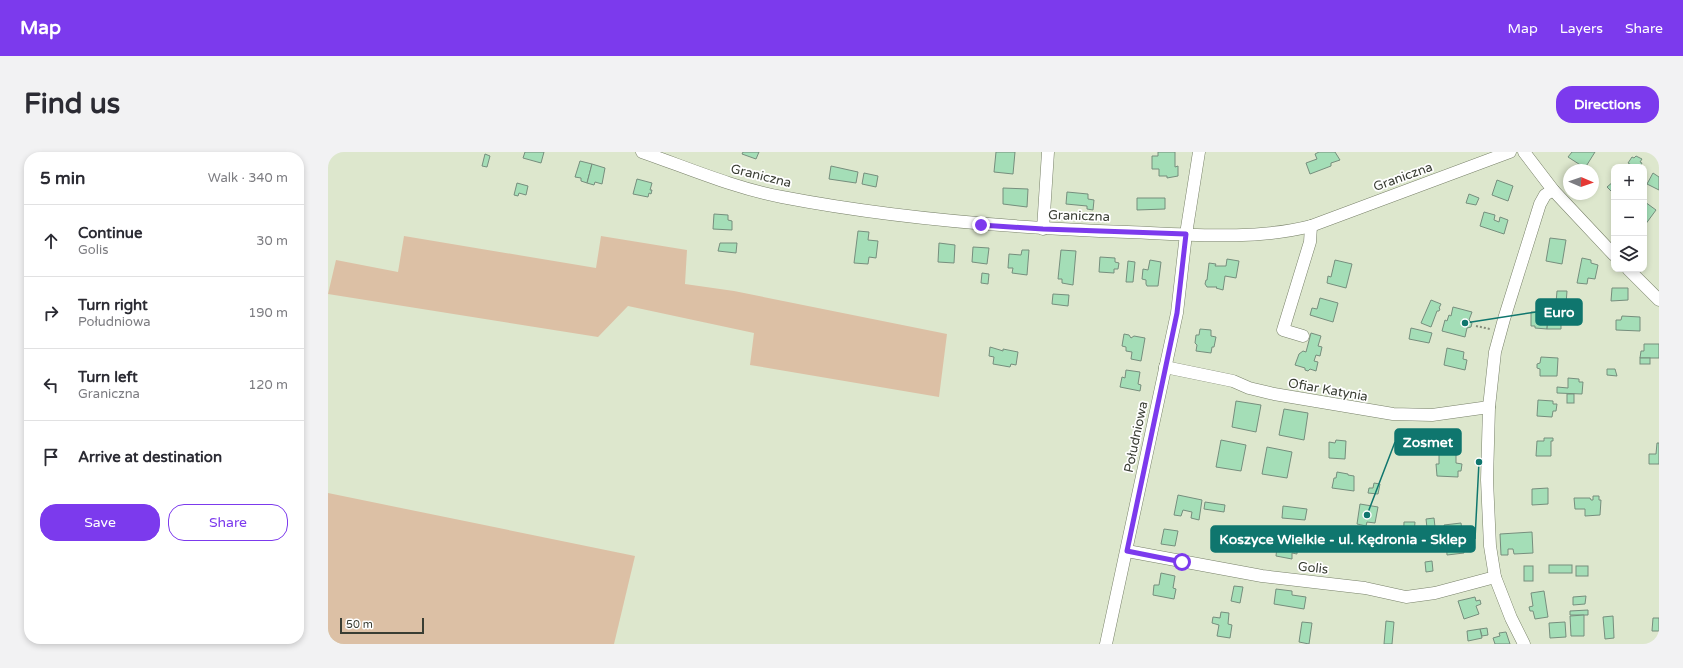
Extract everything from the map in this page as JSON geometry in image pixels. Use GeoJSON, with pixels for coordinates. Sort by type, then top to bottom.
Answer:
{"type":"FeatureCollection","features":[{"type":"Feature","properties":{"kind":"street","name":"Graniczna"},"geometry":{"type":"LineString","coordinates":[[642,152],[718,179],[780,197],[875,212],[981,225],[1043,229],[1186,234],[1252,234],[1280,232],[1311,226],[1510,152]]}},
{"type":"Feature","properties":{"kind":"street"},"geometry":{"type":"LineString","coordinates":[[1043,229],[1048,152]]}},
{"type":"Feature","properties":{"kind":"street","name":"Południowa"},"geometry":{"type":"LineString","coordinates":[[1106,644],[1177,313],[1186,234],[1199,152]]}},
{"type":"Feature","properties":{"kind":"street"},"geometry":{"type":"LineString","coordinates":[[1524,152],[1553,190],[1611,252]]}},
{"type":"Feature","properties":{"kind":"street"},"geometry":{"type":"LineString","coordinates":[[1524,644],[1511,618],[1495,576],[1490,546],[1487,480],[1489,407],[1495,352],[1504,319],[1540,204],[1545,195],[1553,190]]}},
{"type":"Feature","properties":{"kind":"street"},"geometry":{"type":"LineString","coordinates":[[1303,336],[1283,330],[1310,242],[1311,226]]}},
{"type":"Feature","properties":{"kind":"street"},"geometry":{"type":"LineString","coordinates":[[1631,272],[1659,300]]}},
{"type":"Feature","properties":{"kind":"street","name":"Ofiar Katynia"},"geometry":{"type":"LineString","coordinates":[[1165,367],[1233,381],[1249,388],[1274,394],[1393,414],[1432,415],[1489,407]]}},
{"type":"Feature","properties":{"kind":"street","name":"Golis"},"geometry":{"type":"LineString","coordinates":[[1127,551],[1262,576],[1365,588],[1406,597],[1436,593],[1495,576]]}},
{"type":"Feature","properties":{"kind":"shaded area"},"geometry":{"type":"Polygon","coordinates":[[[404,236],[596,268],[601,236],[687,250],[685,284],[734,291],[947,334],[939,397],[750,365],[754,333],[628,306],[598,337],[328,294],[336,260],[398,272],[404,236]]]}},
{"type":"Feature","properties":{"kind":"shaded area"},"geometry":{"type":"Polygon","coordinates":[[[328,493],[635,556],[614,644],[328,644],[328,493]]]}},
{"type":"Feature","properties":{"kind":"building"},"geometry":{"type":"Polygon","coordinates":[[[525,152],[544,152],[541,163],[523,158],[525,152]]]}},
{"type":"Feature","properties":{"kind":"building"},"geometry":{"type":"Polygon","coordinates":[[[743,152],[759,152],[756,159],[742,154],[743,152]]]}},
{"type":"Feature","properties":{"kind":"building"},"geometry":{"type":"Polygon","coordinates":[[[996,152],[1015,152],[1013,174],[994,172],[996,152]]]}},
{"type":"Feature","properties":{"kind":"building"},"geometry":{"type":"Polygon","coordinates":[[[1158,152],[1175,152],[1175,167],[1178,166],[1178,176],[1167,178],[1167,176],[1159,176],[1159,169],[1152,169],[1152,156],[1158,156],[1158,152]]]}},
{"type":"Feature","properties":{"kind":"building"},"geometry":{"type":"Polygon","coordinates":[[[1319,152],[1335,152],[1340,160],[1331,163],[1331,166],[1310,174],[1306,163],[1317,159],[1315,154],[1319,152]]]}},
{"type":"Feature","properties":{"kind":"building"},"geometry":{"type":"Polygon","coordinates":[[[1572,152],[1595,152],[1588,164],[1579,164],[1568,157],[1572,152]]]}},
{"type":"Feature","properties":{"kind":"building"},"geometry":{"type":"Polygon","coordinates":[[[485,154],[490,156],[487,167],[482,166],[485,154]]]}},
{"type":"Feature","properties":{"kind":"building"},"geometry":{"type":"Polygon","coordinates":[[[1636,156],[1642,159],[1640,162],[1642,164],[1628,163],[1632,157],[1634,158],[1636,156]]]}},
{"type":"Feature","properties":{"kind":"building"},"geometry":{"type":"Polygon","coordinates":[[[580,161],[592,164],[587,183],[581,181],[581,178],[575,177],[580,161]]]}},
{"type":"Feature","properties":{"kind":"building"},"geometry":{"type":"Polygon","coordinates":[[[592,164],[605,168],[602,184],[595,182],[594,185],[587,183],[592,164]]]}},
{"type":"Feature","properties":{"kind":"building"},"geometry":{"type":"Polygon","coordinates":[[[831,166],[858,172],[856,183],[829,179],[831,166]]]}},
{"type":"Feature","properties":{"kind":"building"},"geometry":{"type":"Polygon","coordinates":[[[864,173],[878,176],[876,187],[862,184],[864,173]]]}},
{"type":"Feature","properties":{"kind":"building"},"geometry":{"type":"Polygon","coordinates":[[[1653,173],[1659,177],[1659,190],[1647,184],[1653,173]]]}},
{"type":"Feature","properties":{"kind":"building"},"geometry":{"type":"Polygon","coordinates":[[[637,179],[652,183],[650,190],[652,190],[651,194],[649,193],[648,197],[633,194],[637,179]]]}},
{"type":"Feature","properties":{"kind":"building"},"geometry":{"type":"Polygon","coordinates":[[[1497,180],[1513,186],[1508,201],[1492,195],[1497,180]]]}},
{"type":"Feature","properties":{"kind":"building"},"geometry":{"type":"Polygon","coordinates":[[[517,183],[528,186],[526,195],[519,193],[518,196],[514,195],[517,183]]]}},
{"type":"Feature","properties":{"kind":"building"},"geometry":{"type":"Polygon","coordinates":[[[1611,184],[1611,191],[1607,187],[1611,184]]]}},
{"type":"Feature","properties":{"kind":"building"},"geometry":{"type":"Polygon","coordinates":[[[1003,188],[1028,189],[1027,207],[1003,204],[1003,188]]]}},
{"type":"Feature","properties":{"kind":"building"},"geometry":{"type":"Polygon","coordinates":[[[1067,192],[1088,194],[1088,199],[1094,200],[1093,210],[1087,209],[1087,206],[1066,204],[1067,192]]]}},
{"type":"Feature","properties":{"kind":"building"},"geometry":{"type":"Polygon","coordinates":[[[1469,194],[1479,198],[1476,205],[1466,203],[1469,194]]]}},
{"type":"Feature","properties":{"kind":"building"},"geometry":{"type":"Polygon","coordinates":[[[1137,198],[1165,198],[1165,209],[1137,210],[1137,198]]]}},
{"type":"Feature","properties":{"kind":"building"},"geometry":{"type":"Polygon","coordinates":[[[1647,203],[1656,210],[1647,222],[1647,203]]]}},
{"type":"Feature","properties":{"kind":"building"},"geometry":{"type":"Polygon","coordinates":[[[1484,212],[1495,215],[1494,220],[1499,222],[1500,217],[1508,220],[1504,234],[1480,226],[1484,212]]]}},
{"type":"Feature","properties":{"kind":"building"},"geometry":{"type":"Polygon","coordinates":[[[714,214],[728,215],[728,220],[732,221],[732,230],[713,229],[714,214]]]}},
{"type":"Feature","properties":{"kind":"building"},"geometry":{"type":"Polygon","coordinates":[[[858,231],[869,232],[868,240],[878,241],[876,258],[869,257],[868,264],[854,263],[858,231]]]}},
{"type":"Feature","properties":{"kind":"building"},"geometry":{"type":"Polygon","coordinates":[[[1550,238],[1566,240],[1562,264],[1546,261],[1550,238]]]}},
{"type":"Feature","properties":{"kind":"building"},"geometry":{"type":"Polygon","coordinates":[[[720,243],[737,243],[736,253],[718,251],[720,243]]]}},
{"type":"Feature","properties":{"kind":"building"},"geometry":{"type":"Polygon","coordinates":[[[939,243],[955,245],[954,263],[938,262],[939,243]]]}},
{"type":"Feature","properties":{"kind":"building"},"geometry":{"type":"Polygon","coordinates":[[[973,247],[989,248],[987,264],[972,262],[973,247]]]}},
{"type":"Feature","properties":{"kind":"building"},"geometry":{"type":"Polygon","coordinates":[[[1022,250],[1029,250],[1027,275],[1012,273],[1013,268],[1008,268],[1009,254],[1021,255],[1022,250]]]}},
{"type":"Feature","properties":{"kind":"building"},"geometry":{"type":"Polygon","coordinates":[[[1061,250],[1076,251],[1073,285],[1062,283],[1062,279],[1058,279],[1061,250]]]}},
{"type":"Feature","properties":{"kind":"building"},"geometry":{"type":"Polygon","coordinates":[[[1100,257],[1115,258],[1115,262],[1119,263],[1118,269],[1114,269],[1114,273],[1099,272],[1100,257]]]}},
{"type":"Feature","properties":{"kind":"building"},"geometry":{"type":"Polygon","coordinates":[[[1582,258],[1591,260],[1591,263],[1598,265],[1595,279],[1588,278],[1587,284],[1577,283],[1582,258]]]}},
{"type":"Feature","properties":{"kind":"building"},"geometry":{"type":"Polygon","coordinates":[[[1227,259],[1239,261],[1236,278],[1225,276],[1223,290],[1216,288],[1217,287],[1207,287],[1205,284],[1207,280],[1209,263],[1216,264],[1215,266],[1226,266],[1227,259]]]}},
{"type":"Feature","properties":{"kind":"building"},"geometry":{"type":"Polygon","coordinates":[[[1150,260],[1161,262],[1158,286],[1147,286],[1146,280],[1142,279],[1143,269],[1148,270],[1150,260]]]}},
{"type":"Feature","properties":{"kind":"building"},"geometry":{"type":"Polygon","coordinates":[[[1335,260],[1352,264],[1346,288],[1327,283],[1328,276],[1331,277],[1335,260]]]}},
{"type":"Feature","properties":{"kind":"building"},"geometry":{"type":"Polygon","coordinates":[[[1128,261],[1135,262],[1133,282],[1126,282],[1128,261]]]}},
{"type":"Feature","properties":{"kind":"building"},"geometry":{"type":"Polygon","coordinates":[[[982,273],[989,274],[988,284],[981,283],[982,273]]]}},
{"type":"Feature","properties":{"kind":"building"},"geometry":{"type":"Polygon","coordinates":[[[1612,288],[1628,288],[1628,300],[1611,301],[1612,288]]]}},
{"type":"Feature","properties":{"kind":"building"},"geometry":{"type":"Polygon","coordinates":[[[1557,291],[1567,291],[1566,304],[1556,303],[1557,291]]]}},
{"type":"Feature","properties":{"kind":"building"},"geometry":{"type":"Polygon","coordinates":[[[1053,294],[1069,295],[1068,306],[1052,304],[1053,294]]]}},
{"type":"Feature","properties":{"kind":"building"},"geometry":{"type":"Polygon","coordinates":[[[1320,298],[1338,303],[1333,322],[1310,315],[1312,308],[1317,309],[1320,298]]]}},
{"type":"Feature","properties":{"kind":"building"},"geometry":{"type":"Polygon","coordinates":[[[1431,300],[1441,304],[1431,327],[1421,323],[1431,300]]]}},
{"type":"Feature","properties":{"kind":"building"},"geometry":{"type":"Polygon","coordinates":[[[1453,307],[1472,312],[1469,320],[1472,323],[1471,327],[1467,328],[1465,337],[1442,331],[1445,320],[1447,321],[1449,315],[1451,316],[1453,307]]]}},
{"type":"Feature","properties":{"kind":"building"},"geometry":{"type":"Polygon","coordinates":[[[1531,312],[1540,312],[1540,314],[1548,315],[1547,329],[1535,328],[1535,326],[1531,326],[1531,312]]]}},
{"type":"Feature","properties":{"kind":"building"},"geometry":{"type":"Polygon","coordinates":[[[1622,316],[1640,317],[1640,331],[1616,330],[1616,320],[1621,320],[1622,316]]]}},
{"type":"Feature","properties":{"kind":"building"},"geometry":{"type":"Polygon","coordinates":[[[1548,318],[1561,319],[1561,329],[1547,329],[1548,318]]]}},
{"type":"Feature","properties":{"kind":"building"},"geometry":{"type":"Polygon","coordinates":[[[1411,328],[1432,333],[1429,343],[1409,339],[1411,328]]]}},
{"type":"Feature","properties":{"kind":"building"},"geometry":{"type":"Polygon","coordinates":[[[1200,329],[1211,330],[1211,336],[1216,337],[1211,353],[1196,351],[1196,335],[1199,335],[1200,329]]]}},
{"type":"Feature","properties":{"kind":"building"},"geometry":{"type":"Polygon","coordinates":[[[1311,333],[1321,336],[1318,346],[1322,347],[1320,356],[1316,355],[1314,361],[1318,362],[1316,371],[1310,369],[1308,371],[1305,370],[1305,368],[1295,365],[1299,354],[1303,351],[1306,352],[1311,333]]]}},
{"type":"Feature","properties":{"kind":"building"},"geometry":{"type":"Polygon","coordinates":[[[1124,334],[1129,335],[1131,338],[1134,336],[1145,338],[1141,361],[1131,359],[1132,352],[1126,351],[1126,347],[1122,346],[1124,334]]]}},
{"type":"Feature","properties":{"kind":"building"},"geometry":{"type":"Polygon","coordinates":[[[1644,344],[1659,344],[1659,358],[1640,358],[1641,351],[1644,351],[1644,344]]]}},
{"type":"Feature","properties":{"kind":"building"},"geometry":{"type":"Polygon","coordinates":[[[990,347],[1003,351],[1003,349],[1018,352],[1016,365],[1011,364],[1010,367],[993,364],[994,357],[989,356],[990,347]]]}},
{"type":"Feature","properties":{"kind":"building"},"geometry":{"type":"Polygon","coordinates":[[[1447,348],[1464,352],[1463,359],[1467,360],[1465,370],[1444,365],[1447,348]]]}},
{"type":"Feature","properties":{"kind":"building"},"geometry":{"type":"Polygon","coordinates":[[[1541,357],[1558,358],[1557,376],[1540,376],[1540,369],[1537,368],[1537,364],[1540,363],[1541,357]]]}},
{"type":"Feature","properties":{"kind":"building"},"geometry":{"type":"Polygon","coordinates":[[[1640,358],[1650,358],[1650,364],[1640,364],[1640,358]]]}},
{"type":"Feature","properties":{"kind":"building"},"geometry":{"type":"Polygon","coordinates":[[[1607,369],[1615,369],[1617,376],[1607,375],[1607,369]]]}},
{"type":"Feature","properties":{"kind":"building"},"geometry":{"type":"Polygon","coordinates":[[[1126,370],[1140,372],[1138,384],[1141,385],[1140,391],[1120,387],[1122,377],[1125,378],[1126,370]]]}},
{"type":"Feature","properties":{"kind":"building"},"geometry":{"type":"Polygon","coordinates":[[[1568,378],[1579,379],[1579,382],[1583,382],[1582,394],[1557,393],[1557,387],[1568,388],[1568,378]]]}},
{"type":"Feature","properties":{"kind":"building"},"geometry":{"type":"Polygon","coordinates":[[[1567,394],[1574,394],[1574,403],[1567,403],[1567,394]]]}},
{"type":"Feature","properties":{"kind":"building"},"geometry":{"type":"Polygon","coordinates":[[[1538,400],[1553,401],[1553,404],[1557,404],[1556,411],[1553,411],[1552,417],[1537,416],[1538,400]]]}},
{"type":"Feature","properties":{"kind":"building"},"geometry":{"type":"Polygon","coordinates":[[[1236,401],[1261,405],[1256,432],[1232,427],[1236,401]]]}},
{"type":"Feature","properties":{"kind":"building"},"geometry":{"type":"Polygon","coordinates":[[[1284,409],[1308,413],[1304,440],[1279,435],[1284,409]]]}},
{"type":"Feature","properties":{"kind":"building"},"geometry":{"type":"Polygon","coordinates":[[[1544,438],[1553,438],[1553,441],[1551,441],[1551,456],[1536,456],[1537,441],[1544,441],[1544,438]]]}},
{"type":"Feature","properties":{"kind":"building"},"geometry":{"type":"Polygon","coordinates":[[[1221,440],[1246,445],[1241,471],[1216,467],[1221,440]]]}},
{"type":"Feature","properties":{"kind":"building"},"geometry":{"type":"Polygon","coordinates":[[[1336,440],[1346,441],[1345,459],[1329,458],[1329,442],[1335,443],[1336,440]]]}},
{"type":"Feature","properties":{"kind":"building"},"geometry":{"type":"Polygon","coordinates":[[[1657,443],[1659,443],[1659,464],[1649,464],[1649,454],[1656,454],[1657,443]]]}},
{"type":"Feature","properties":{"kind":"building"},"geometry":{"type":"Polygon","coordinates":[[[1267,447],[1292,452],[1287,478],[1262,474],[1267,447]]]}},
{"type":"Feature","properties":{"kind":"building"},"geometry":{"type":"Polygon","coordinates":[[[1439,454],[1456,454],[1456,463],[1462,464],[1461,471],[1458,471],[1458,477],[1437,476],[1436,464],[1439,464],[1439,454]]]}},
{"type":"Feature","properties":{"kind":"building"},"geometry":{"type":"Polygon","coordinates":[[[1337,472],[1354,476],[1354,491],[1332,488],[1337,472]]]}},
{"type":"Feature","properties":{"kind":"building"},"geometry":{"type":"Polygon","coordinates":[[[1374,483],[1380,484],[1378,494],[1368,493],[1369,488],[1373,488],[1374,483]]]}},
{"type":"Feature","properties":{"kind":"building"},"geometry":{"type":"Polygon","coordinates":[[[1548,488],[1548,504],[1532,505],[1532,489],[1548,488]]]}},
{"type":"Feature","properties":{"kind":"building"},"geometry":{"type":"Polygon","coordinates":[[[1178,495],[1202,500],[1199,520],[1191,518],[1192,512],[1183,510],[1181,516],[1174,515],[1178,495]]]}},
{"type":"Feature","properties":{"kind":"building"},"geometry":{"type":"Polygon","coordinates":[[[1593,496],[1599,496],[1599,500],[1601,500],[1600,515],[1585,516],[1585,509],[1575,509],[1574,498],[1590,498],[1593,500],[1593,496]]]}},
{"type":"Feature","properties":{"kind":"building"},"geometry":{"type":"Polygon","coordinates":[[[1205,502],[1225,505],[1224,512],[1204,509],[1205,502]]]}},
{"type":"Feature","properties":{"kind":"building"},"geometry":{"type":"Polygon","coordinates":[[[1360,504],[1378,507],[1375,523],[1367,522],[1366,526],[1357,524],[1360,504]]]}},
{"type":"Feature","properties":{"kind":"building"},"geometry":{"type":"Polygon","coordinates":[[[1283,506],[1307,509],[1305,520],[1282,518],[1283,506]]]}},
{"type":"Feature","properties":{"kind":"building"},"geometry":{"type":"Polygon","coordinates":[[[1434,518],[1435,527],[1427,528],[1426,519],[1434,518]]]}},
{"type":"Feature","properties":{"kind":"building"},"geometry":{"type":"Polygon","coordinates":[[[1404,522],[1415,522],[1413,547],[1403,547],[1404,522]]]}},
{"type":"Feature","properties":{"kind":"building"},"geometry":{"type":"Polygon","coordinates":[[[1461,523],[1463,538],[1446,540],[1444,525],[1461,523]]]}},
{"type":"Feature","properties":{"kind":"building"},"geometry":{"type":"Polygon","coordinates":[[[1164,529],[1178,531],[1175,546],[1161,544],[1164,529]]]}},
{"type":"Feature","properties":{"kind":"building"},"geometry":{"type":"Polygon","coordinates":[[[1532,532],[1533,553],[1514,554],[1513,549],[1508,549],[1508,555],[1501,555],[1500,534],[1532,532]]]}},
{"type":"Feature","properties":{"kind":"building"},"geometry":{"type":"Polygon","coordinates":[[[1278,537],[1295,540],[1293,548],[1297,548],[1297,554],[1292,553],[1292,559],[1276,556],[1278,537]]]}},
{"type":"Feature","properties":{"kind":"building"},"geometry":{"type":"Polygon","coordinates":[[[1463,538],[1464,553],[1447,555],[1446,540],[1463,538]]]}},
{"type":"Feature","properties":{"kind":"building"},"geometry":{"type":"Polygon","coordinates":[[[1432,561],[1433,571],[1426,572],[1425,562],[1432,561]]]}},
{"type":"Feature","properties":{"kind":"building"},"geometry":{"type":"Polygon","coordinates":[[[1549,565],[1572,565],[1572,573],[1549,573],[1549,565]]]}},
{"type":"Feature","properties":{"kind":"building"},"geometry":{"type":"Polygon","coordinates":[[[1524,566],[1533,566],[1533,581],[1524,581],[1524,566]]]}},
{"type":"Feature","properties":{"kind":"building"},"geometry":{"type":"Polygon","coordinates":[[[1576,566],[1588,566],[1588,576],[1576,576],[1576,566]]]}},
{"type":"Feature","properties":{"kind":"building"},"geometry":{"type":"Polygon","coordinates":[[[1161,573],[1175,576],[1173,588],[1176,589],[1174,599],[1153,595],[1154,585],[1159,585],[1161,573]]]}},
{"type":"Feature","properties":{"kind":"building"},"geometry":{"type":"Polygon","coordinates":[[[1234,586],[1243,587],[1240,603],[1231,601],[1234,586]]]}},
{"type":"Feature","properties":{"kind":"building"},"geometry":{"type":"Polygon","coordinates":[[[1276,589],[1292,591],[1292,595],[1306,597],[1304,609],[1274,604],[1276,589]]]}},
{"type":"Feature","properties":{"kind":"building"},"geometry":{"type":"Polygon","coordinates":[[[1544,591],[1548,617],[1535,619],[1533,611],[1530,611],[1529,607],[1533,606],[1531,593],[1544,591]]]}},
{"type":"Feature","properties":{"kind":"building"},"geometry":{"type":"Polygon","coordinates":[[[1586,596],[1585,604],[1573,605],[1573,597],[1586,596]]]}},
{"type":"Feature","properties":{"kind":"building"},"geometry":{"type":"Polygon","coordinates":[[[1475,597],[1476,601],[1480,600],[1481,604],[1476,606],[1479,614],[1464,619],[1458,601],[1475,597]]]}},
{"type":"Feature","properties":{"kind":"building"},"geometry":{"type":"Polygon","coordinates":[[[1588,610],[1588,615],[1570,615],[1570,611],[1588,610]]]}},
{"type":"Feature","properties":{"kind":"building"},"geometry":{"type":"Polygon","coordinates":[[[1221,612],[1229,613],[1228,624],[1232,625],[1230,638],[1217,636],[1219,625],[1212,623],[1213,617],[1220,618],[1221,612]]]}},
{"type":"Feature","properties":{"kind":"building"},"geometry":{"type":"Polygon","coordinates":[[[1584,615],[1584,636],[1571,636],[1570,616],[1584,615]]]}},
{"type":"Feature","properties":{"kind":"building"},"geometry":{"type":"Polygon","coordinates":[[[1613,616],[1614,638],[1605,639],[1603,617],[1613,616]]]}},
{"type":"Feature","properties":{"kind":"building"},"geometry":{"type":"Polygon","coordinates":[[[1653,618],[1659,618],[1659,631],[1652,631],[1653,618]]]}},
{"type":"Feature","properties":{"kind":"building"},"geometry":{"type":"Polygon","coordinates":[[[1386,621],[1394,622],[1392,644],[1384,644],[1386,621]]]}},
{"type":"Feature","properties":{"kind":"building"},"geometry":{"type":"Polygon","coordinates":[[[1302,622],[1312,623],[1309,644],[1299,642],[1302,622]]]}},
{"type":"Feature","properties":{"kind":"building"},"geometry":{"type":"Polygon","coordinates":[[[1565,622],[1566,637],[1550,638],[1549,623],[1565,622]]]}},
{"type":"Feature","properties":{"kind":"building"},"geometry":{"type":"Polygon","coordinates":[[[1487,628],[1488,635],[1482,636],[1480,629],[1487,628]]]}},
{"type":"Feature","properties":{"kind":"building"},"geometry":{"type":"Polygon","coordinates":[[[1480,629],[1482,638],[1468,641],[1467,631],[1480,629]]]}},
{"type":"Feature","properties":{"kind":"building"},"geometry":{"type":"Polygon","coordinates":[[[1506,632],[1510,644],[1495,644],[1493,638],[1500,636],[1499,633],[1506,632]]]}},
{"type":"Feature","properties":{"kind":"place","name":"Euro"},"geometry":{"type":"Point","coordinates":[1465,323]}},
{"type":"Feature","properties":{"kind":"place","name":"Koszyce Wielkie - ul. Kędronia - Sklep"},"geometry":{"type":"Point","coordinates":[1479,462]}},
{"type":"Feature","properties":{"kind":"place","name":"Zosmet"},"geometry":{"type":"Point","coordinates":[1367,515]}},
{"type":"Feature","properties":{"kind":"route"},"geometry":{"type":"LineString","coordinates":[[981,225],[1043,229],[1186,234],[1177,313],[1127,551],[1182,562]]}}]}
